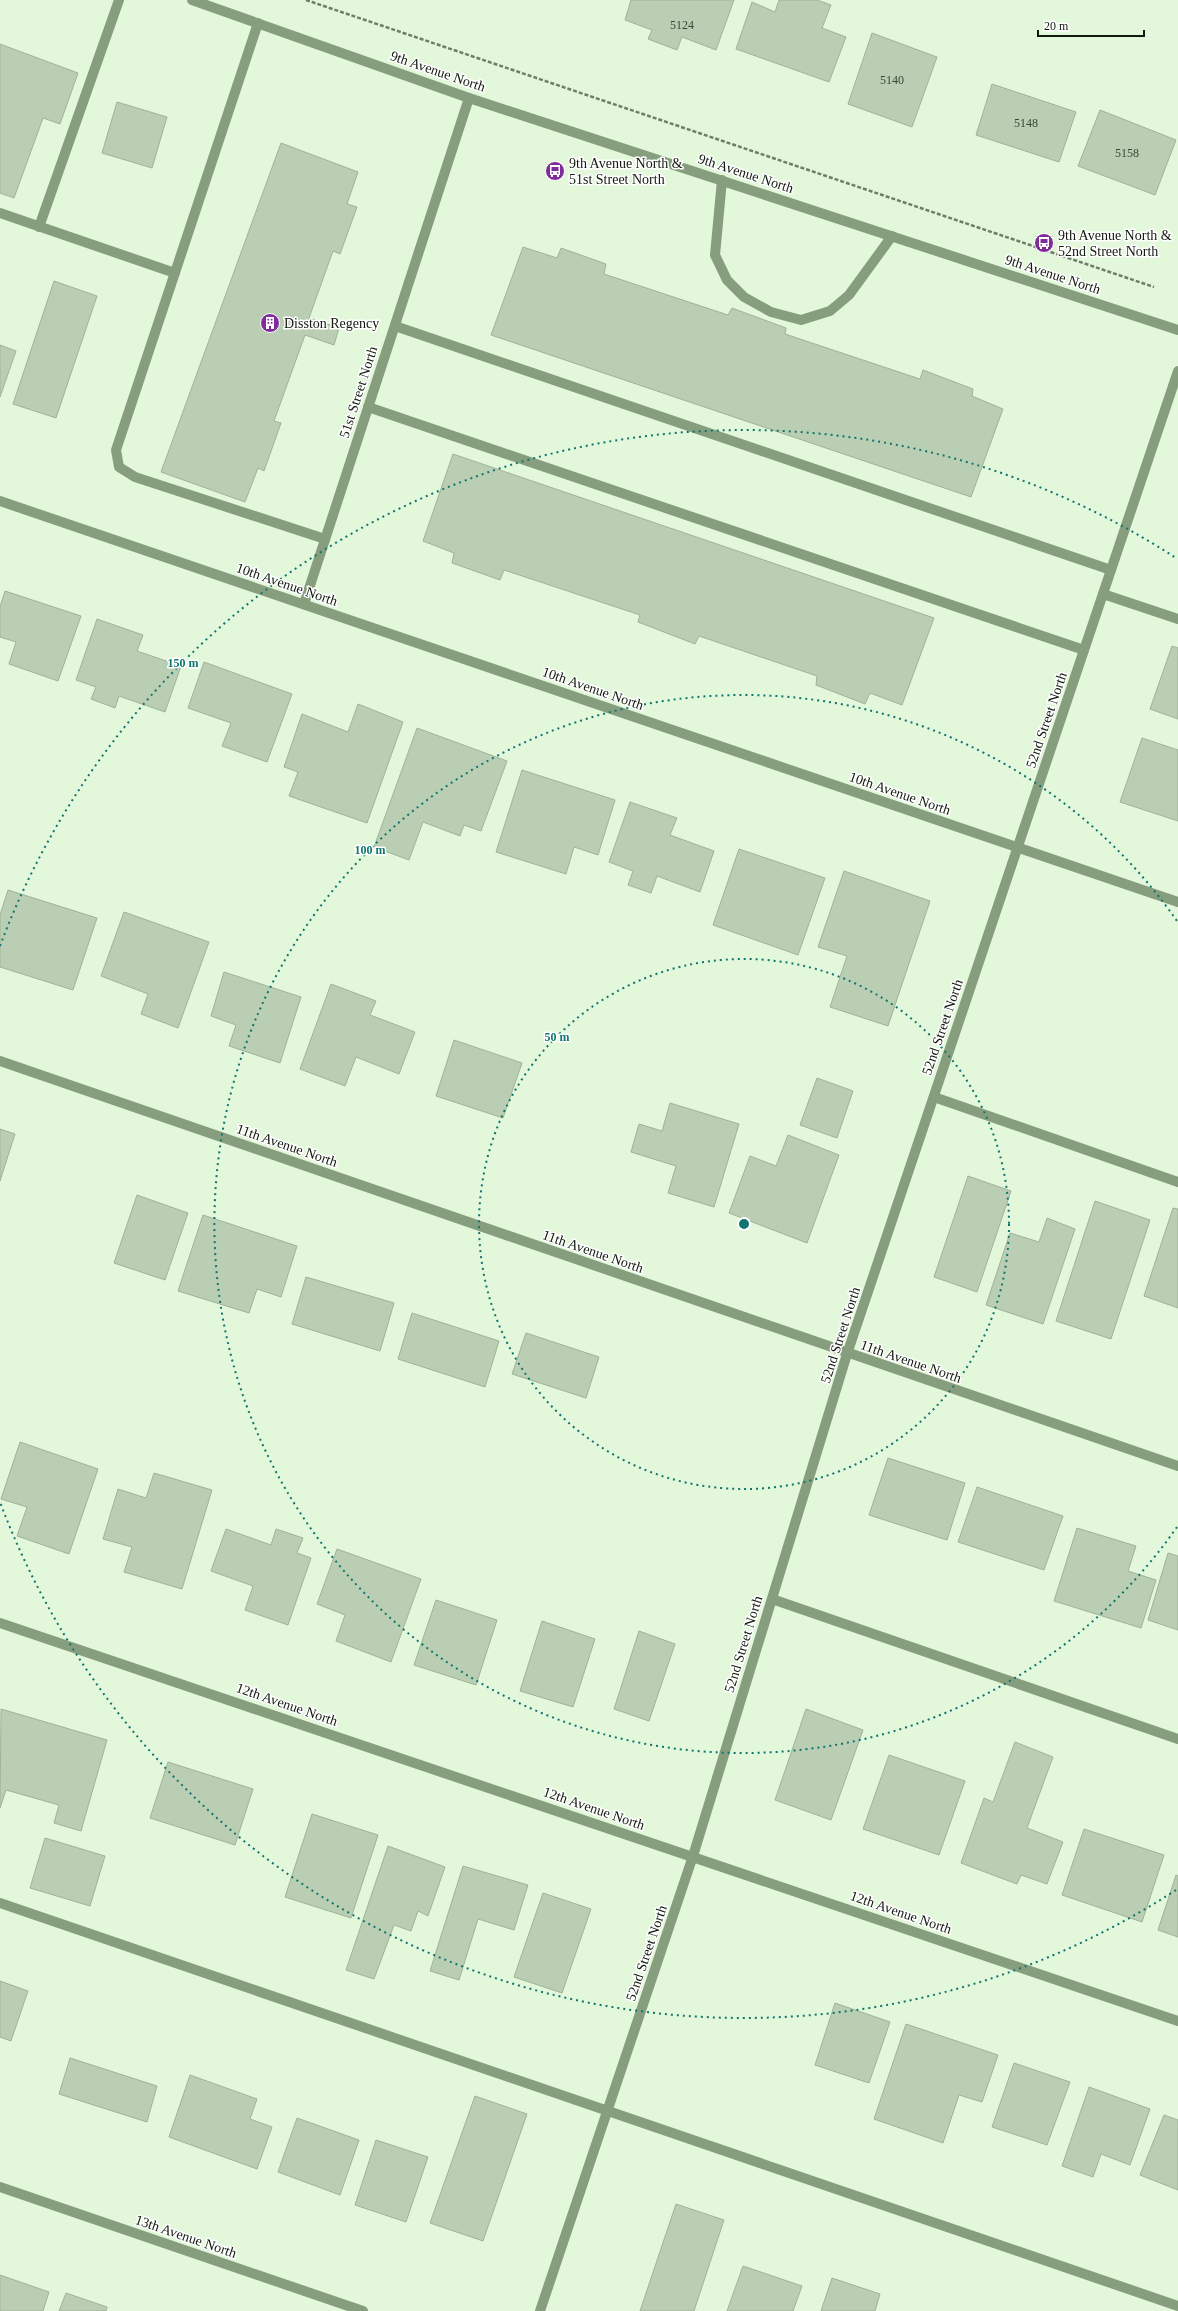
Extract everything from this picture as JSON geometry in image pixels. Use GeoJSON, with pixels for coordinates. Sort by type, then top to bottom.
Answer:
{"type":"FeatureCollection","features":[{"type":"Feature","properties":{"kind":"street"},"geometry":{"type":"LineString","coordinates":[[39,227],[119,0]]}},
{"type":"Feature","properties":{"kind":"street","name":"9th Avenue North"},"geometry":{"type":"LineString","coordinates":[[192,0],[469,98],[1178,330]]}},
{"type":"Feature","properties":{"kind":"street"},"geometry":{"type":"LineString","coordinates":[[258,23],[116,450],[119,467],[135,478],[325,539]]}},
{"type":"Feature","properties":{"kind":"street","name":"51st Street North"},"geometry":{"type":"LineString","coordinates":[[304,604],[469,98]]}},
{"type":"Feature","properties":{"kind":"street"},"geometry":{"type":"LineString","coordinates":[[722,180],[715,255],[726,280],[744,298],[771,312],[801,320],[830,311],[849,295],[892,236]]}},
{"type":"Feature","properties":{"kind":"street"},"geometry":{"type":"LineString","coordinates":[[0,214],[175,273]]}},
{"type":"Feature","properties":{"kind":"street"},"geometry":{"type":"LineString","coordinates":[[395,326],[1111,570]]}},
{"type":"Feature","properties":{"kind":"street","name":"52nd Street North"},"geometry":{"type":"LineString","coordinates":[[540,2311],[693,1856],[848,1354],[1178,371]]}},
{"type":"Feature","properties":{"kind":"street"},"geometry":{"type":"LineString","coordinates":[[368,407],[1084,650]]}},
{"type":"Feature","properties":{"kind":"street","name":"10th Avenue North"},"geometry":{"type":"LineString","coordinates":[[0,501],[1178,902]]}},
{"type":"Feature","properties":{"kind":"street"},"geometry":{"type":"LineString","coordinates":[[1103,594],[1178,619]]}},
{"type":"Feature","properties":{"kind":"street","name":"11th Avenue North"},"geometry":{"type":"LineString","coordinates":[[0,1061],[848,1354],[1178,1466]]}},
{"type":"Feature","properties":{"kind":"street"},"geometry":{"type":"LineString","coordinates":[[934,1097],[1178,1182]]}},
{"type":"Feature","properties":{"kind":"street"},"geometry":{"type":"LineString","coordinates":[[772,1599],[1178,1739]]}},
{"type":"Feature","properties":{"kind":"street","name":"12th Avenue North"},"geometry":{"type":"LineString","coordinates":[[0,1623],[1178,2021]]}},
{"type":"Feature","properties":{"kind":"street"},"geometry":{"type":"LineString","coordinates":[[0,1903],[608,2109],[1178,2306]]}},
{"type":"Feature","properties":{"kind":"street","name":"13th Avenue North"},"geometry":{"type":"LineString","coordinates":[[0,2187],[363,2311]]}},
{"type":"Feature","properties":{"kind":"path"},"geometry":{"type":"LineString","coordinates":[[306,0],[1154,287]]}},
{"type":"Feature","properties":{"kind":"building"},"geometry":{"type":"Polygon","coordinates":[[[631,0],[734,0],[716,50],[682,37],[677,50],[648,39],[652,30],[625,20],[631,0]]]}},
{"type":"Feature","properties":{"kind":"building"},"geometry":{"type":"Polygon","coordinates":[[[779,0],[817,0],[831,5],[822,28],[846,37],[829,82],[736,49],[752,2],[775,12],[779,0]]]}},
{"type":"Feature","properties":{"kind":"building"},"geometry":{"type":"Polygon","coordinates":[[[872,33],[937,57],[912,127],[848,104],[872,33]]]}},
{"type":"Feature","properties":{"kind":"building"},"geometry":{"type":"Polygon","coordinates":[[[0,44],[78,73],[60,124],[43,118],[14,198],[0,193],[0,44]]]}},
{"type":"Feature","properties":{"kind":"building"},"geometry":{"type":"Polygon","coordinates":[[[992,84],[1076,112],[1059,162],[976,135],[992,84]]]}},
{"type":"Feature","properties":{"kind":"building"},"geometry":{"type":"Polygon","coordinates":[[[117,102],[167,117],[152,168],[102,153],[117,102]]]}},
{"type":"Feature","properties":{"kind":"building"},"geometry":{"type":"Polygon","coordinates":[[[1100,110],[1176,140],[1155,195],[1078,166],[1100,110]]]}},
{"type":"Feature","properties":{"kind":"building","name":"Disston Regency"},"geometry":{"type":"Polygon","coordinates":[[[281,143],[358,172],[347,204],[357,207],[340,254],[333,251],[309,318],[339,328],[334,345],[305,335],[274,421],[281,423],[264,471],[258,468],[245,502],[161,472],[281,143]]]}},
{"type":"Feature","properties":{"kind":"building"},"geometry":{"type":"Polygon","coordinates":[[[523,247],[557,258],[561,248],[606,264],[604,274],[728,315],[732,308],[786,328],[785,334],[920,379],[923,370],[973,389],[972,396],[1003,409],[971,497],[491,335],[523,247]]]}},
{"type":"Feature","properties":{"kind":"building"},"geometry":{"type":"Polygon","coordinates":[[[54,281],[97,296],[56,418],[13,404],[54,281]]]}},
{"type":"Feature","properties":{"kind":"building"},"geometry":{"type":"Polygon","coordinates":[[[0,345],[16,351],[0,397],[0,345]]]}},
{"type":"Feature","properties":{"kind":"building"},"geometry":{"type":"Polygon","coordinates":[[[453,454],[934,618],[902,705],[870,693],[865,704],[816,685],[817,676],[699,636],[695,644],[638,622],[640,615],[504,570],[500,580],[452,563],[454,553],[423,541],[453,454]]]}},
{"type":"Feature","properties":{"kind":"building"},"geometry":{"type":"Polygon","coordinates":[[[5,591],[81,616],[58,681],[9,664],[16,642],[0,637],[0,607],[5,591]]]}},
{"type":"Feature","properties":{"kind":"building"},"geometry":{"type":"Polygon","coordinates":[[[97,619],[143,635],[137,651],[181,666],[165,712],[119,696],[115,708],[91,699],[96,687],[76,680],[97,619]]]}},
{"type":"Feature","properties":{"kind":"building"},"geometry":{"type":"Polygon","coordinates":[[[1172,646],[1178,648],[1178,719],[1150,709],[1172,646]]]}},
{"type":"Feature","properties":{"kind":"building"},"geometry":{"type":"Polygon","coordinates":[[[204,662],[292,694],[267,762],[222,746],[231,723],[188,708],[204,662]]]}},
{"type":"Feature","properties":{"kind":"building"},"geometry":{"type":"Polygon","coordinates":[[[358,704],[403,722],[367,823],[289,796],[298,772],[284,767],[302,714],[348,732],[358,704]]]}},
{"type":"Feature","properties":{"kind":"building"},"geometry":{"type":"Polygon","coordinates":[[[417,728],[507,761],[481,831],[464,825],[460,836],[423,822],[409,860],[374,847],[417,728]]]}},
{"type":"Feature","properties":{"kind":"building"},"geometry":{"type":"Polygon","coordinates":[[[1142,738],[1178,750],[1178,821],[1120,802],[1142,738]]]}},
{"type":"Feature","properties":{"kind":"building"},"geometry":{"type":"Polygon","coordinates":[[[522,770],[615,800],[598,855],[574,847],[566,874],[496,852],[522,770]]]}},
{"type":"Feature","properties":{"kind":"building"},"geometry":{"type":"Polygon","coordinates":[[[630,802],[677,818],[670,835],[714,851],[700,892],[657,876],[651,893],[628,885],[633,871],[609,862],[630,802]]]}},
{"type":"Feature","properties":{"kind":"building"},"geometry":{"type":"Polygon","coordinates":[[[739,849],[825,878],[798,955],[713,925],[739,849]]]}},
{"type":"Feature","properties":{"kind":"building"},"geometry":{"type":"Polygon","coordinates":[[[844,871],[930,901],[888,1026],[830,1007],[847,956],[818,947],[844,871]]]}},
{"type":"Feature","properties":{"kind":"building"},"geometry":{"type":"Polygon","coordinates":[[[8,890],[97,918],[73,990],[0,967],[0,915],[8,890]]]}},
{"type":"Feature","properties":{"kind":"building"},"geometry":{"type":"Polygon","coordinates":[[[124,912],[209,942],[178,1028],[141,1014],[148,994],[101,976],[124,912]]]}},
{"type":"Feature","properties":{"kind":"building"},"geometry":{"type":"Polygon","coordinates":[[[224,972],[301,997],[280,1063],[229,1046],[236,1025],[211,1016],[224,972]]]}},
{"type":"Feature","properties":{"kind":"building"},"geometry":{"type":"Polygon","coordinates":[[[331,984],[376,1001],[370,1015],[415,1032],[399,1074],[356,1057],[345,1086],[300,1069],[331,984]]]}},
{"type":"Feature","properties":{"kind":"building"},"geometry":{"type":"Polygon","coordinates":[[[454,1040],[522,1063],[503,1118],[436,1096],[454,1040]]]}},
{"type":"Feature","properties":{"kind":"building"},"geometry":{"type":"Polygon","coordinates":[[[817,1078],[853,1091],[837,1138],[800,1125],[817,1078]]]}},
{"type":"Feature","properties":{"kind":"building"},"geometry":{"type":"Polygon","coordinates":[[[670,1103],[739,1124],[714,1207],[668,1193],[676,1166],[631,1152],[639,1124],[662,1131],[670,1103]]]}},
{"type":"Feature","properties":{"kind":"building"},"geometry":{"type":"Polygon","coordinates":[[[0,1129],[15,1134],[0,1181],[0,1129]]]}},
{"type":"Feature","properties":{"kind":"building"},"geometry":{"type":"Polygon","coordinates":[[[788,1135],[839,1155],[807,1243],[729,1213],[750,1156],[776,1166],[788,1135]]]}},
{"type":"Feature","properties":{"kind":"building"},"geometry":{"type":"Polygon","coordinates":[[[968,1176],[1011,1191],[977,1292],[934,1277],[968,1176]]]}},
{"type":"Feature","properties":{"kind":"building"},"geometry":{"type":"Polygon","coordinates":[[[137,1195],[188,1213],[165,1280],[114,1263],[137,1195]]]}},
{"type":"Feature","properties":{"kind":"building"},"geometry":{"type":"Polygon","coordinates":[[[1095,1201],[1150,1220],[1111,1339],[1056,1321],[1095,1201]]]}},
{"type":"Feature","properties":{"kind":"building"},"geometry":{"type":"Polygon","coordinates":[[[1173,1208],[1178,1209],[1178,1308],[1144,1296],[1173,1208]]]}},
{"type":"Feature","properties":{"kind":"building"},"geometry":{"type":"Polygon","coordinates":[[[203,1215],[297,1246],[281,1297],[257,1289],[249,1313],[178,1291],[203,1215]]]}},
{"type":"Feature","properties":{"kind":"building"},"geometry":{"type":"Polygon","coordinates":[[[1047,1218],[1075,1229],[1043,1324],[986,1305],[1010,1233],[1039,1242],[1047,1218]]]}},
{"type":"Feature","properties":{"kind":"building"},"geometry":{"type":"Polygon","coordinates":[[[306,1277],[394,1303],[380,1351],[292,1324],[306,1277]]]}},
{"type":"Feature","properties":{"kind":"building"},"geometry":{"type":"Polygon","coordinates":[[[412,1313],[499,1341],[485,1387],[398,1359],[412,1313]]]}},
{"type":"Feature","properties":{"kind":"building"},"geometry":{"type":"Polygon","coordinates":[[[526,1333],[599,1357],[586,1398],[512,1374],[526,1333]]]}},
{"type":"Feature","properties":{"kind":"building"},"geometry":{"type":"Polygon","coordinates":[[[20,1442],[98,1469],[69,1554],[17,1536],[27,1507],[1,1499],[20,1442]]]}},
{"type":"Feature","properties":{"kind":"building"},"geometry":{"type":"Polygon","coordinates":[[[888,1458],[965,1483],[947,1540],[869,1515],[888,1458]]]}},
{"type":"Feature","properties":{"kind":"building"},"geometry":{"type":"Polygon","coordinates":[[[154,1473],[212,1490],[182,1589],[124,1572],[132,1547],[103,1539],[118,1489],[146,1498],[154,1473]]]}},
{"type":"Feature","properties":{"kind":"building"},"geometry":{"type":"Polygon","coordinates":[[[977,1487],[1063,1516],[1044,1570],[958,1542],[977,1487]]]}},
{"type":"Feature","properties":{"kind":"building"},"geometry":{"type":"Polygon","coordinates":[[[1077,1528],[1136,1546],[1128,1571],[1156,1580],[1141,1628],[1054,1601],[1077,1528]]]}},
{"type":"Feature","properties":{"kind":"building"},"geometry":{"type":"Polygon","coordinates":[[[226,1529],[271,1545],[276,1529],[303,1538],[297,1553],[311,1558],[288,1625],[245,1610],[253,1586],[211,1571],[226,1529]]]}},
{"type":"Feature","properties":{"kind":"building"},"geometry":{"type":"Polygon","coordinates":[[[337,1549],[421,1579],[391,1662],[336,1641],[345,1615],[317,1604],[337,1549]]]}},
{"type":"Feature","properties":{"kind":"building"},"geometry":{"type":"Polygon","coordinates":[[[1168,1553],[1178,1556],[1178,1630],[1148,1620],[1168,1553]]]}},
{"type":"Feature","properties":{"kind":"building"},"geometry":{"type":"Polygon","coordinates":[[[436,1600],[497,1620],[476,1685],[414,1665],[436,1600]]]}},
{"type":"Feature","properties":{"kind":"building"},"geometry":{"type":"Polygon","coordinates":[[[542,1621],[595,1639],[573,1707],[520,1691],[542,1621]]]}},
{"type":"Feature","properties":{"kind":"building"},"geometry":{"type":"Polygon","coordinates":[[[639,1631],[675,1644],[649,1721],[614,1709],[639,1631]]]}},
{"type":"Feature","properties":{"kind":"building"},"geometry":{"type":"Polygon","coordinates":[[[1,1709],[107,1740],[81,1831],[54,1823],[59,1805],[6,1790],[0,1808],[1,1709]]]}},
{"type":"Feature","properties":{"kind":"building"},"geometry":{"type":"Polygon","coordinates":[[[806,1709],[863,1730],[831,1820],[775,1800],[806,1709]]]}},
{"type":"Feature","properties":{"kind":"building"},"geometry":{"type":"Polygon","coordinates":[[[1015,1742],[1053,1757],[1027,1828],[1063,1842],[1047,1884],[1021,1875],[1017,1884],[961,1863],[984,1798],[993,1802],[1015,1742]]]}},
{"type":"Feature","properties":{"kind":"building"},"geometry":{"type":"Polygon","coordinates":[[[889,1755],[965,1781],[939,1855],[863,1829],[889,1755]]]}},
{"type":"Feature","properties":{"kind":"building"},"geometry":{"type":"Polygon","coordinates":[[[168,1762],[253,1789],[235,1845],[150,1818],[168,1762]]]}},
{"type":"Feature","properties":{"kind":"building"},"geometry":{"type":"Polygon","coordinates":[[[312,1814],[378,1835],[351,1918],[285,1897],[312,1814]]]}},
{"type":"Feature","properties":{"kind":"building"},"geometry":{"type":"Polygon","coordinates":[[[1084,1829],[1164,1855],[1142,1922],[1062,1895],[1084,1829]]]}},
{"type":"Feature","properties":{"kind":"building"},"geometry":{"type":"Polygon","coordinates":[[[45,1838],[105,1856],[90,1906],[30,1888],[45,1838]]]}},
{"type":"Feature","properties":{"kind":"building"},"geometry":{"type":"Polygon","coordinates":[[[388,1846],[445,1867],[428,1916],[418,1911],[411,1931],[394,1925],[374,1979],[346,1970],[388,1846]]]}},
{"type":"Feature","properties":{"kind":"building"},"geometry":{"type":"Polygon","coordinates":[[[463,1866],[528,1885],[514,1930],[478,1919],[459,1980],[430,1971],[463,1866]]]}},
{"type":"Feature","properties":{"kind":"building"},"geometry":{"type":"Polygon","coordinates":[[[1176,1875],[1178,1876],[1178,1937],[1158,1930],[1176,1875]]]}},
{"type":"Feature","properties":{"kind":"building"},"geometry":{"type":"Polygon","coordinates":[[[543,1893],[591,1909],[562,1993],[514,1977],[543,1893]]]}},
{"type":"Feature","properties":{"kind":"building"},"geometry":{"type":"Polygon","coordinates":[[[0,1981],[28,1991],[11,2041],[0,2037],[0,1981]]]}},
{"type":"Feature","properties":{"kind":"building"},"geometry":{"type":"Polygon","coordinates":[[[835,2003],[890,2022],[869,2083],[815,2065],[835,2003]]]}},
{"type":"Feature","properties":{"kind":"building"},"geometry":{"type":"Polygon","coordinates":[[[906,2024],[998,2055],[982,2102],[959,2095],[943,2143],[874,2119],[906,2024]]]}},
{"type":"Feature","properties":{"kind":"building"},"geometry":{"type":"Polygon","coordinates":[[[70,2058],[157,2086],[147,2122],[59,2094],[70,2058]]]}},
{"type":"Feature","properties":{"kind":"building"},"geometry":{"type":"Polygon","coordinates":[[[1014,2063],[1070,2082],[1047,2145],[992,2127],[1014,2063]]]}},
{"type":"Feature","properties":{"kind":"building"},"geometry":{"type":"Polygon","coordinates":[[[190,2075],[257,2099],[250,2119],[272,2127],[257,2169],[169,2137],[190,2075]]]}},
{"type":"Feature","properties":{"kind":"building"},"geometry":{"type":"Polygon","coordinates":[[[1089,2087],[1150,2109],[1130,2165],[1101,2154],[1093,2177],[1062,2166],[1089,2087]]]}},
{"type":"Feature","properties":{"kind":"building"},"geometry":{"type":"Polygon","coordinates":[[[475,2096],[527,2114],[483,2241],[430,2223],[475,2096]]]}},
{"type":"Feature","properties":{"kind":"building"},"geometry":{"type":"Polygon","coordinates":[[[1164,2115],[1178,2120],[1178,2190],[1140,2175],[1164,2115]]]}},
{"type":"Feature","properties":{"kind":"building"},"geometry":{"type":"Polygon","coordinates":[[[297,2118],[359,2140],[340,2195],[278,2172],[297,2118]]]}},
{"type":"Feature","properties":{"kind":"building"},"geometry":{"type":"Polygon","coordinates":[[[376,2140],[428,2157],[406,2222],[355,2205],[376,2140]]]}},
{"type":"Feature","properties":{"kind":"building"},"geometry":{"type":"Polygon","coordinates":[[[676,2204],[724,2220],[694,2311],[640,2311],[676,2204]]]}},
{"type":"Feature","properties":{"kind":"building"},"geometry":{"type":"Polygon","coordinates":[[[743,2266],[802,2286],[793,2311],[727,2311],[743,2266]]]}},
{"type":"Feature","properties":{"kind":"building"},"geometry":{"type":"Polygon","coordinates":[[[0,2275],[49,2292],[43,2311],[0,2311],[0,2275]]]}},
{"type":"Feature","properties":{"kind":"building"},"geometry":{"type":"Polygon","coordinates":[[[832,2278],[880,2294],[875,2311],[821,2311],[832,2278]]]}},
{"type":"Feature","properties":{"kind":"building"},"geometry":{"type":"Polygon","coordinates":[[[66,2293],[107,2307],[106,2311],[59,2311],[66,2293]]]}},
{"type":"Feature","properties":{"kind":"place","name":"9th Avenue North & 51st Street North"},"geometry":{"type":"Point","coordinates":[555,171]}},
{"type":"Feature","properties":{"kind":"place","name":"9th Avenue North & 52nd Street North"},"geometry":{"type":"Point","coordinates":[1044,243]}},
{"type":"Feature","properties":{"kind":"place","name":"Disston Regency"},"geometry":{"type":"Point","coordinates":[270,323]}}]}
